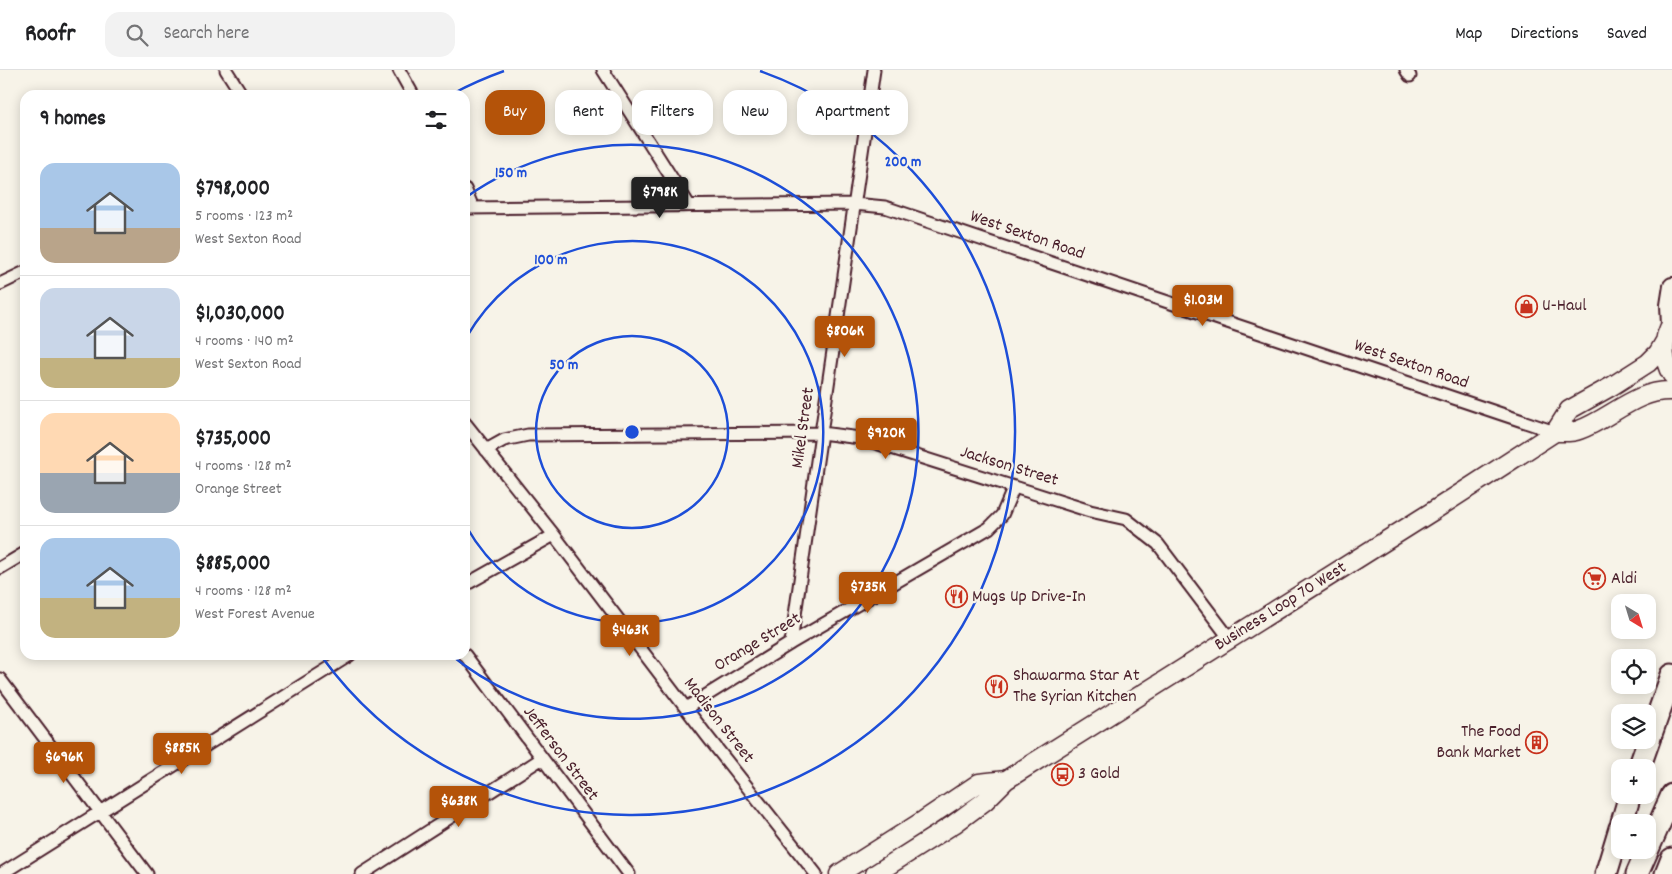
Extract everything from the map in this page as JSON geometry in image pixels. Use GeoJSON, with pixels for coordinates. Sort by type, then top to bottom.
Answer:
{"type":"FeatureCollection","features":[{"type":"Feature","properties":{"kind":"highway"},"geometry":{"type":"LineString","coordinates":[[1642,759],[1672,675]]}},
{"type":"Feature","properties":{"kind":"highway"},"geometry":{"type":"LineString","coordinates":[[1637,874],[1672,795]]}},
{"type":"Feature","properties":{"kind":"highway"},"geometry":{"type":"LineString","coordinates":[[1606,874],[1611,858]]}},
{"type":"Feature","properties":{"kind":"highway"},"geometry":{"type":"LineString","coordinates":[[1666,874],[1672,860]]}},
{"type":"Feature","properties":{"kind":"main road"},"geometry":{"type":"LineString","coordinates":[[1672,286],[1665,357],[1672,375]]}},
{"type":"Feature","properties":{"kind":"main road","name":"Business Loop 70 West"},"geometry":{"type":"LineString","coordinates":[[875,874],[954,824],[986,801],[1006,780],[1555,432],[1569,410],[1612,386],[1652,359],[1658,353],[1669,330]]}},
{"type":"Feature","properties":{"kind":"main road","name":"Business Loop 70 West"},"geometry":{"type":"LineString","coordinates":[[1555,432],[1578,431],[1639,398],[1655,392],[1672,391]]}},
{"type":"Feature","properties":{"kind":"main road","name":"Business Loop 70 West"},"geometry":{"type":"LineString","coordinates":[[839,874],[979,783],[1006,780]]}},
{"type":"Feature","properties":{"kind":"street"},"geometry":{"type":"LineString","coordinates":[[226,70],[239,90]]}},
{"type":"Feature","properties":{"kind":"street"},"geometry":{"type":"LineString","coordinates":[[399,70],[410,90]]}},
{"type":"Feature","properties":{"kind":"street"},"geometry":{"type":"LineString","coordinates":[[603,70],[689,205]]}},
{"type":"Feature","properties":{"kind":"street"},"geometry":{"type":"LineString","coordinates":[[863,70],[872,83]]}},
{"type":"Feature","properties":{"kind":"street","name":"Mikel Street"},"geometry":{"type":"LineString","coordinates":[[791,643],[820,432],[874,70]]}},
{"type":"Feature","properties":{"kind":"street","name":"West Sexton Road"},"geometry":{"type":"LineString","coordinates":[[470,208],[854,204],[885,206],[1555,432]]}},
{"type":"Feature","properties":{"kind":"street"},"geometry":{"type":"LineString","coordinates":[[1,281],[20,274]]}},
{"type":"Feature","properties":{"kind":"street","name":"Madison Street"},"geometry":{"type":"LineString","coordinates":[[470,429],[816,874]]}},
{"type":"Feature","properties":{"kind":"street","name":"Jackson Street"},"geometry":{"type":"LineString","coordinates":[[486,450],[504,440],[528,435],[820,432],[860,438],[1090,511],[1126,519],[1158,544],[1230,639]]}},
{"type":"Feature","properties":{"kind":"street","name":"Orange Street"},"geometry":{"type":"LineString","coordinates":[[686,708],[791,643],[989,528],[1002,515],[1014,487]]}},
{"type":"Feature","properties":{"kind":"street"},"geometry":{"type":"LineString","coordinates":[[470,582],[554,535]]}},
{"type":"Feature","properties":{"kind":"street"},"geometry":{"type":"LineString","coordinates":[[0,568],[20,555]]}},
{"type":"Feature","properties":{"kind":"street"},"geometry":{"type":"LineString","coordinates":[[1,874],[342,660]]}},
{"type":"Feature","properties":{"kind":"street","name":"Jefferson Street"},"geometry":{"type":"LineString","coordinates":[[469,660],[629,874]]}},
{"type":"Feature","properties":{"kind":"street"},"geometry":{"type":"LineString","coordinates":[[0,679],[148,874]]}},
{"type":"Feature","properties":{"kind":"street"},"geometry":{"type":"LineString","coordinates":[[362,874],[541,759]]}},
{"type":"Feature","properties":{"kind":"place","name":"U-Haul"},"geometry":{"type":"Point","coordinates":[1526,306]}},
{"type":"Feature","properties":{"kind":"place","name":"Aldi"},"geometry":{"type":"Point","coordinates":[1595,579]}},
{"type":"Feature","properties":{"kind":"place","name":"Mugs Up Drive-In"},"geometry":{"type":"Point","coordinates":[956,597]}},
{"type":"Feature","properties":{"kind":"place","name":"Shawarma Star At The Syrian Kitchen"},"geometry":{"type":"Point","coordinates":[997,686]}},
{"type":"Feature","properties":{"kind":"place","name":"The Food Bank Market"},"geometry":{"type":"Point","coordinates":[1537,742]}},
{"type":"Feature","properties":{"kind":"place","name":"3 Gold"},"geometry":{"type":"Point","coordinates":[1062,774]}}]}
